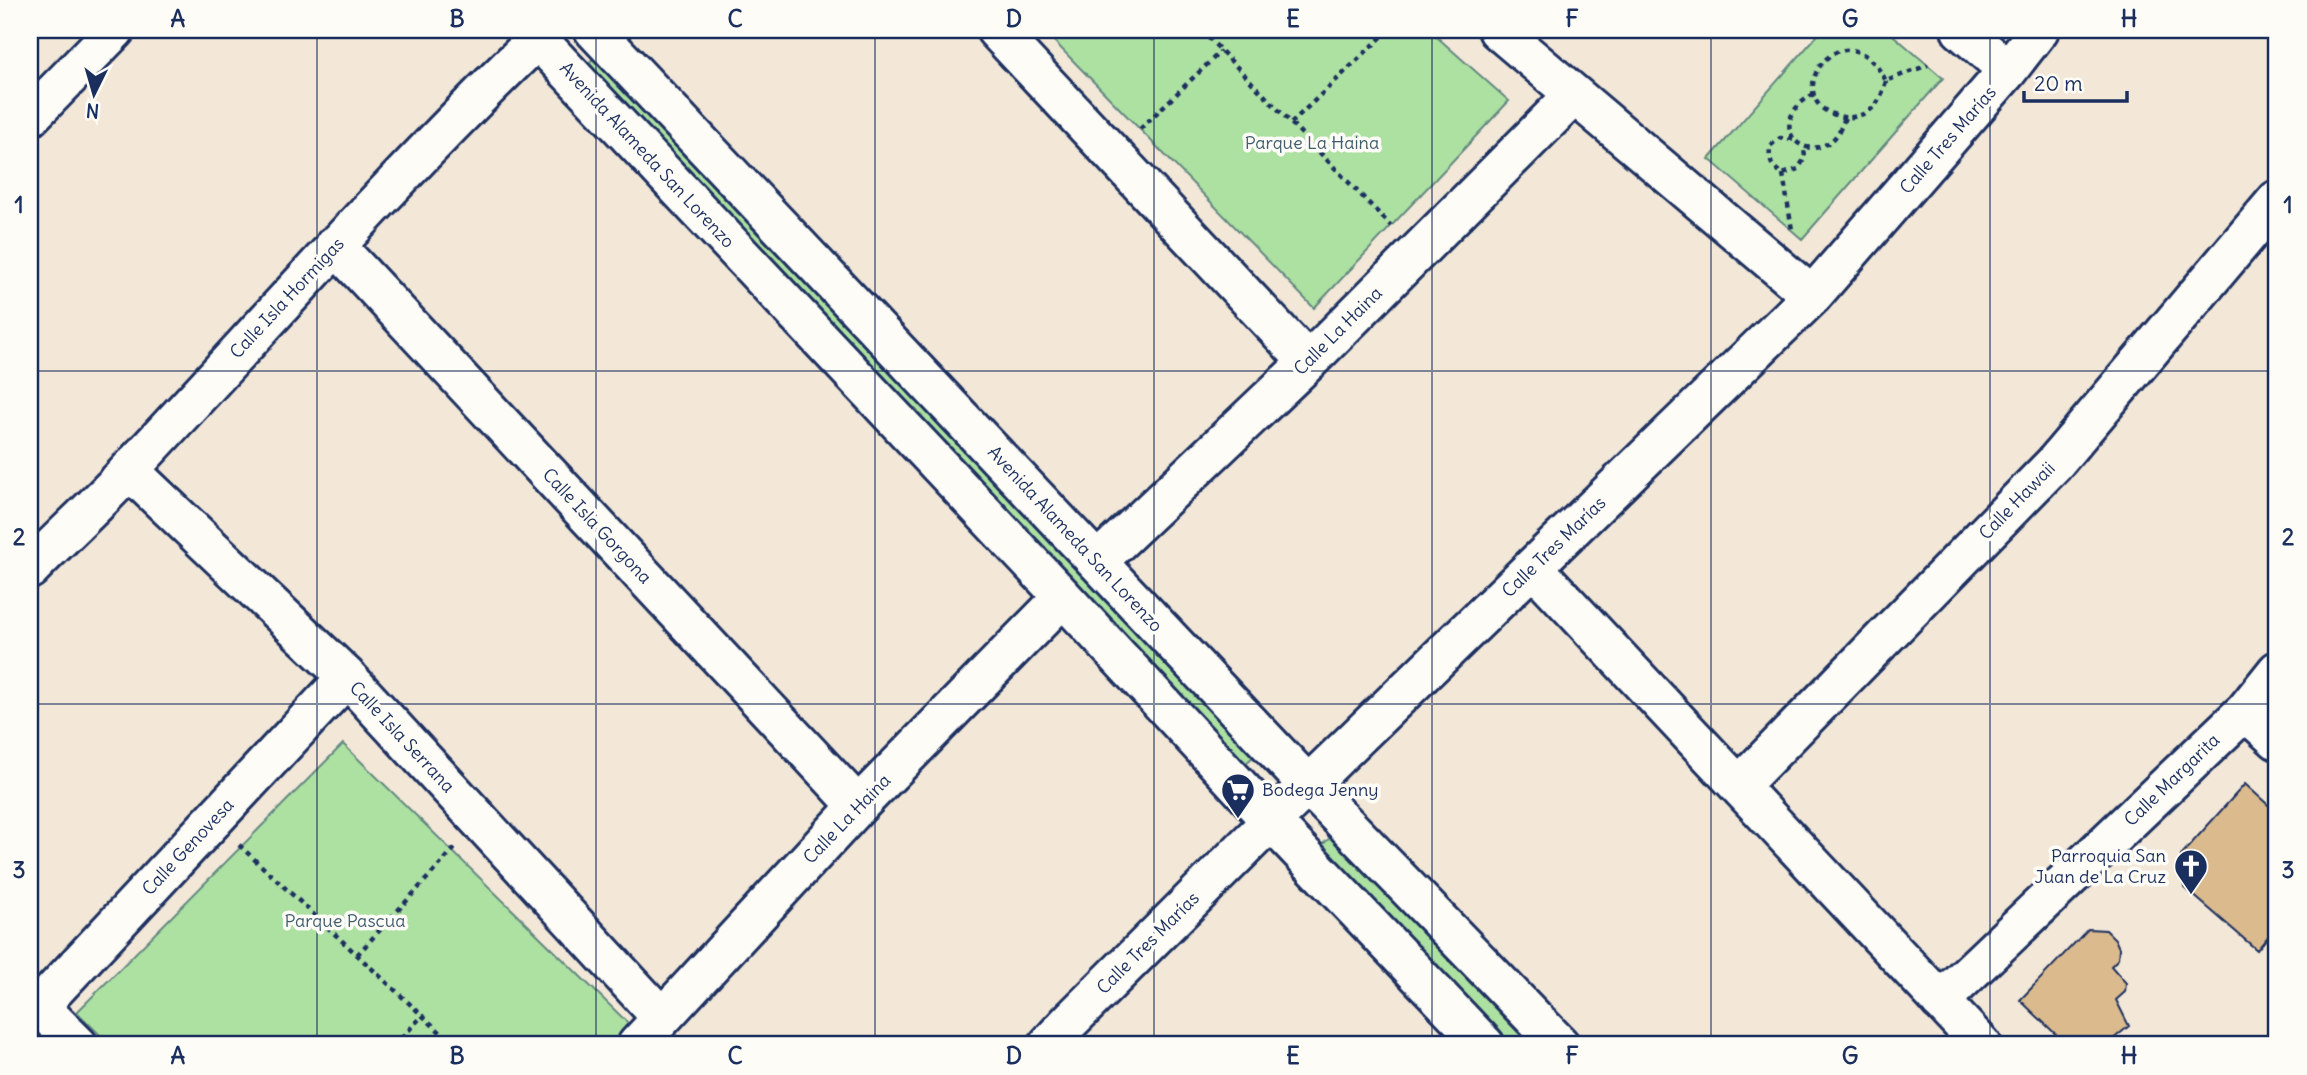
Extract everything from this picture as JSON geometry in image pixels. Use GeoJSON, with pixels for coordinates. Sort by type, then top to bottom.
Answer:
{"type":"FeatureCollection","features":[{"type":"Feature","properties":{"kind":"street"},"geometry":{"type":"LineString","coordinates":[[30,117],[115,30]]}},
{"type":"Feature","properties":{"kind":"street","name":"Avenida Alameda San Lorenzo"},"geometry":{"type":"LineString","coordinates":[[594,30],[1308,785],[1560,1045]]}},
{"type":"Feature","properties":{"kind":"street"},"geometry":{"type":"LineString","coordinates":[[996,30],[1308,362]]}},
{"type":"Feature","properties":{"kind":"street"},"geometry":{"type":"LineString","coordinates":[[1498,30],[1812,296]]}},
{"type":"Feature","properties":{"kind":"street"},"geometry":{"type":"LineString","coordinates":[[1961,30],[2008,70]]}},
{"type":"Feature","properties":{"kind":"street","name":"Calle Tres Marías"},"geometry":{"type":"LineString","coordinates":[[1069,1037],[1270,821],[1812,296],[2008,70],[2039,30]]}},
{"type":"Feature","properties":{"kind":"street","name":"Avenida Alameda San Lorenzo"},"geometry":{"type":"LineString","coordinates":[[537,33],[1270,821],[1485,1045]]}},
{"type":"Feature","properties":{"kind":"street","name":"Calle Isla Hormigas"},"geometry":{"type":"LineString","coordinates":[[30,569],[129,470],[335,245],[537,33]]}},
{"type":"Feature","properties":{"kind":"street","name":"Calle La Haina"},"geometry":{"type":"LineString","coordinates":[[1097,562],[1308,362],[1574,95]]}},
{"type":"Feature","properties":{"kind":"street","name":"Calle Hawaii"},"geometry":{"type":"LineString","coordinates":[[1739,786],[2054,464],[2277,200]]}},
{"type":"Feature","properties":{"kind":"street","name":"Calle Isla Gorgona"},"geometry":{"type":"LineString","coordinates":[[335,245],[858,806]]}},
{"type":"Feature","properties":{"kind":"street","name":"Calle Isla Serrana"},"geometry":{"type":"LineString","coordinates":[[129,470],[347,677],[479,820],[649,1032]]}},
{"type":"Feature","properties":{"kind":"street"},"geometry":{"type":"LineString","coordinates":[[1533,567],[1982,1045]]}},
{"type":"Feature","properties":{"kind":"street","name":"Calle La Haina"},"geometry":{"type":"LineString","coordinates":[[649,1032],[858,806],[1063,597]]}},
{"type":"Feature","properties":{"kind":"street","name":"Calle Margarita"},"geometry":{"type":"LineString","coordinates":[[1940,1001],[2245,711],[2277,671]]}},
{"type":"Feature","properties":{"kind":"street","name":"Calle Genovesa"},"geometry":{"type":"LineString","coordinates":[[34,1011],[347,677]]}},
{"type":"Feature","properties":{"kind":"street"},"geometry":{"type":"LineString","coordinates":[[2245,711],[2277,740]]}},
{"type":"Feature","properties":{"kind":"street"},"geometry":{"type":"LineString","coordinates":[[34,1011],[78,1045]]}},
{"type":"Feature","properties":{"kind":"path"},"geometry":{"type":"LineString","coordinates":[[1201,30],[1391,226]]}},
{"type":"Feature","properties":{"kind":"path"},"geometry":{"type":"LineString","coordinates":[[1291,123],[1389,30]]}},
{"type":"Feature","properties":{"kind":"path"},"geometry":{"type":"LineString","coordinates":[[1850,50],[1869,55],[1886,81],[1880,101],[1870,111],[1845,118],[1823,109],[1814,94],[1814,77],[1820,64],[1835,52],[1850,50]]}},
{"type":"Feature","properties":{"kind":"path"},"geometry":{"type":"LineString","coordinates":[[1139,129],[1221,51]]}},
{"type":"Feature","properties":{"kind":"path"},"geometry":{"type":"LineString","coordinates":[[1886,81],[1928,65]]}},
{"type":"Feature","properties":{"kind":"path"},"geometry":{"type":"LineString","coordinates":[[1793,139],[1788,124],[1792,111],[1814,94]]}},
{"type":"Feature","properties":{"kind":"path"},"geometry":{"type":"LineString","coordinates":[[1791,230],[1783,174],[1769,161],[1770,146],[1780,138],[1793,139],[1804,147],[1830,142],[1839,133],[1845,118]]}},
{"type":"Feature","properties":{"kind":"path"},"geometry":{"type":"LineString","coordinates":[[1783,174],[1798,169],[1805,158],[1804,147]]}},
{"type":"Feature","properties":{"kind":"path"},"geometry":{"type":"LineString","coordinates":[[357,955],[479,820]]}},
{"type":"Feature","properties":{"kind":"path"},"geometry":{"type":"LineString","coordinates":[[211,822],[454,1045]]}},
{"type":"Feature","properties":{"kind":"path"},"geometry":{"type":"LineString","coordinates":[[395,1045],[422,1016]]}},
{"type":"Feature","properties":{"kind":"green space","name":"Parque La Haina"},"geometry":{"type":"Polygon","coordinates":[[[1054,30],[1429,30],[1509,101],[1314,308],[1048,35],[1054,30]]]}},
{"type":"Feature","properties":{"kind":"green space"},"geometry":{"type":"Polygon","coordinates":[[[1822,30],[1887,30],[1943,78],[1802,239],[1709,159],[1822,30]]]}},
{"type":"Feature","properties":{"kind":"green space"},"geometry":{"type":"Polygon","coordinates":[[[598,54],[1257,753],[1240,769],[581,70],[598,54]]]}},
{"type":"Feature","properties":{"kind":"green space","name":"Parque Pascua"},"geometry":{"type":"Polygon","coordinates":[[[343,744],[631,1026],[612,1045],[110,1045],[77,1012],[343,744]]]}},
{"type":"Feature","properties":{"kind":"green space"},"geometry":{"type":"Polygon","coordinates":[[[1331,837],[1530,1045],[1500,1045],[1315,851],[1331,837]]]}},
{"type":"Feature","properties":{"kind":"building","name":"Parroquia San Juan de La Cruz"},"geometry":{"type":"Polygon","coordinates":[[[2245,784],[2277,813],[2277,926],[2257,950],[2184,887],[2181,855],[2245,784]]]}},
{"type":"Feature","properties":{"kind":"building"},"geometry":{"type":"Polygon","coordinates":[[[2088,929],[2106,930],[2119,948],[2118,959],[2111,966],[2126,983],[2125,992],[2116,1000],[2129,1026],[2112,1040],[2114,1045],[2067,1045],[2020,1000],[2088,929]]]}},
{"type":"Feature","properties":{"kind":"place","name":"Bodega Jenny"},"geometry":{"type":"Point","coordinates":[1238,820]}},
{"type":"Feature","properties":{"kind":"place","name":"Parroquia San Juan de La Cruz"},"geometry":{"type":"Point","coordinates":[2191,896]}}]}
